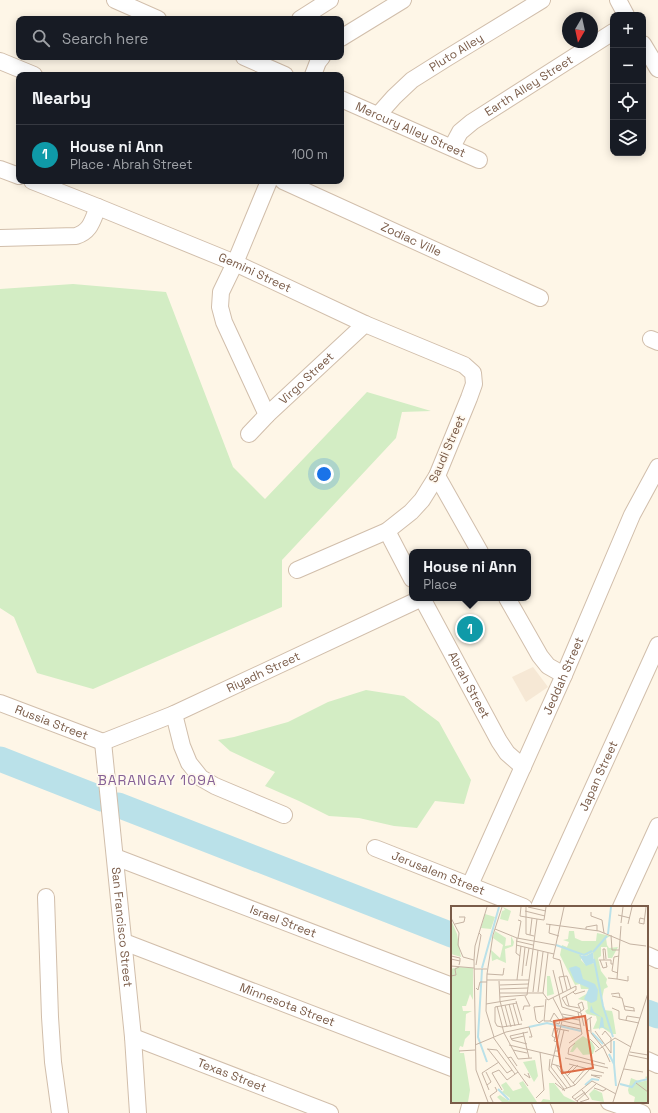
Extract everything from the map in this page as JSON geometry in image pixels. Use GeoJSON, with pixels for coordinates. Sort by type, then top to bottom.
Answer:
{"type":"FeatureCollection","features":[{"type":"Feature","properties":{"kind":"street"},"geometry":{"type":"LineString","coordinates":[[115,0],[136,4],[154,16]]}},
{"type":"Feature","properties":{"kind":"street"},"geometry":{"type":"LineString","coordinates":[[305,16],[330,0]]}},
{"type":"Feature","properties":{"kind":"street"},"geometry":{"type":"LineString","coordinates":[[344,36],[403,0]]}},
{"type":"Feature","properties":{"kind":"street","name":"Pluto Alley"},"geometry":{"type":"LineString","coordinates":[[378,115],[412,80],[542,0]]}},
{"type":"Feature","properties":{"kind":"street"},"geometry":{"type":"LineString","coordinates":[[618,0],[624,12]]}},
{"type":"Feature","properties":{"kind":"street","name":"Earth Alley Street"},"geometry":{"type":"LineString","coordinates":[[452,147],[460,132],[472,122],[610,34]]}},
{"type":"Feature","properties":{"kind":"street"},"geometry":{"type":"LineString","coordinates":[[645,48],[658,69]]}},
{"type":"Feature","properties":{"kind":"street"},"geometry":{"type":"LineString","coordinates":[[251,60],[278,72]]}},
{"type":"Feature","properties":{"kind":"street"},"geometry":{"type":"LineString","coordinates":[[314,72],[320,60]]}},
{"type":"Feature","properties":{"kind":"street"},"geometry":{"type":"LineString","coordinates":[[0,61],[27,72]]}},
{"type":"Feature","properties":{"kind":"street","name":"Mercury Alley Street"},"geometry":{"type":"LineString","coordinates":[[344,100],[479,160]]}},
{"type":"Feature","properties":{"kind":"street"},"geometry":{"type":"LineString","coordinates":[[0,169],[16,175]]}},
{"type":"Feature","properties":{"kind":"street","name":"Gemini Street"},"geometry":{"type":"LineString","coordinates":[[40,184],[235,263],[365,324],[464,365],[473,373]]}},
{"type":"Feature","properties":{"kind":"street"},"geometry":{"type":"LineString","coordinates":[[267,415],[224,322],[220,307],[221,292],[235,263],[268,184]]}},
{"type":"Feature","properties":{"kind":"street","name":"Zodiac Ville"},"geometry":{"type":"LineString","coordinates":[[290,184],[540,298]]}},
{"type":"Feature","properties":{"kind":"street"},"geometry":{"type":"LineString","coordinates":[[0,238],[76,236],[83,234],[88,230],[98,207]]}},
{"type":"Feature","properties":{"kind":"street","name":"Virgo Street"},"geometry":{"type":"LineString","coordinates":[[249,434],[267,415],[365,324]]}},
{"type":"Feature","properties":{"kind":"street","name":"Saudi Street"},"geometry":{"type":"LineString","coordinates":[[297,570],[386,531],[411,512],[422,500],[437,476],[469,398],[474,384],[473,373]]}},
{"type":"Feature","properties":{"kind":"street","name":"Jeddah Street"},"geometry":{"type":"LineString","coordinates":[[470,886],[564,675],[632,515],[658,467]]}},
{"type":"Feature","properties":{"kind":"street"},"geometry":{"type":"LineString","coordinates":[[437,476],[478,549]]}},
{"type":"Feature","properties":{"kind":"street"},"geometry":{"type":"LineString","coordinates":[[386,531],[409,573]]}},
{"type":"Feature","properties":{"kind":"street","name":"Riyadh Street"},"geometry":{"type":"LineString","coordinates":[[103,742],[174,714],[416,601]]}},
{"type":"Feature","properties":{"kind":"street","name":"Abrah Street"},"geometry":{"type":"LineString","coordinates":[[424,601],[499,740],[507,753],[523,767]]}},
{"type":"Feature","properties":{"kind":"street"},"geometry":{"type":"LineString","coordinates":[[509,601],[540,656],[548,666],[564,675]]}},
{"type":"Feature","properties":{"kind":"street","name":"Japan Street"},"geometry":{"type":"LineString","coordinates":[[538,906],[656,655]]}},
{"type":"Feature","properties":{"kind":"street","name":"Russia Street"},"geometry":{"type":"LineString","coordinates":[[0,703],[103,742]]}},
{"type":"Feature","properties":{"kind":"street"},"geometry":{"type":"LineString","coordinates":[[174,714],[182,746],[189,763],[201,778],[215,786],[284,814]]}},
{"type":"Feature","properties":{"kind":"street","name":"San Francisco Street"},"geometry":{"type":"LineString","coordinates":[[103,742],[124,942],[138,1113]]}},
{"type":"Feature","properties":{"kind":"street"},"geometry":{"type":"LineString","coordinates":[[621,906],[658,826]]}},
{"type":"Feature","properties":{"kind":"street","name":"Jerusalem Street"},"geometry":{"type":"LineString","coordinates":[[375,848],[521,906]]}},
{"type":"Feature","properties":{"kind":"street","name":"Israel Street"},"geometry":{"type":"LineString","coordinates":[[115,857],[451,986]]}},
{"type":"Feature","properties":{"kind":"street"},"geometry":{"type":"LineString","coordinates":[[46,897],[50,1017],[53,1062],[60,1113]]}},
{"type":"Feature","properties":{"kind":"street","name":"Minnesota Street"},"geometry":{"type":"LineString","coordinates":[[124,942],[451,1068]]}},
{"type":"Feature","properties":{"kind":"street"},"geometry":{"type":"LineString","coordinates":[[648,955],[658,960]]}},
{"type":"Feature","properties":{"kind":"street","name":"Texas Street"},"geometry":{"type":"LineString","coordinates":[[133,1038],[330,1113]]}},
{"type":"Feature","properties":{"kind":"street"},"geometry":{"type":"LineString","coordinates":[[648,1060],[658,1065]]}},
{"type":"Feature","properties":{"kind":"street"},"geometry":{"type":"LineString","coordinates":[[468,1113],[471,1103]]}},
{"type":"Feature","properties":{"kind":"street"},"geometry":{"type":"LineString","coordinates":[[540,1103],[545,1113]]}},
{"type":"Feature","properties":{"kind":"street"},"geometry":{"type":"LineString","coordinates":[[612,1103],[642,1113]]}},
{"type":"Feature","properties":{"kind":"shaded area"},"geometry":{"type":"Polygon","coordinates":[[[533,667],[548,687],[526,702],[512,677],[533,667]]]}},
{"type":"Feature","properties":{"kind":"green space"},"geometry":{"type":"Polygon","coordinates":[[[73,284],[166,292],[233,467],[265,499],[367,392],[431,411],[402,412],[396,438],[282,560],[282,607],[93,689],[37,673],[14,617],[0,608],[0,289],[73,284]]]}},
{"type":"Feature","properties":{"kind":"green space"},"geometry":{"type":"Polygon","coordinates":[[[366,690],[404,696],[439,722],[471,780],[464,804],[435,801],[417,828],[394,826],[359,818],[329,816],[265,786],[275,772],[230,751],[218,740],[288,722],[328,702],[366,690]]]}},
{"type":"Feature","properties":{"kind":"waterway"},"geometry":{"type":"LineString","coordinates":[[0,759],[102,799]]}},
{"type":"Feature","properties":{"kind":"waterway"},"geometry":{"type":"LineString","coordinates":[[118,805],[451,935]]}},
{"type":"Feature","properties":{"kind":"waterway"},"geometry":{"type":"LineString","coordinates":[[648,1012],[658,1016]]}},
{"type":"Feature","properties":{"kind":"place","name":"House ni Ann"},"geometry":{"type":"Point","coordinates":[470,629]}},
{"type":"Feature","properties":{"kind":"district","name":"BARANGAY 109A"},"geometry":{"type":"Point","coordinates":[157,780]}}]}
